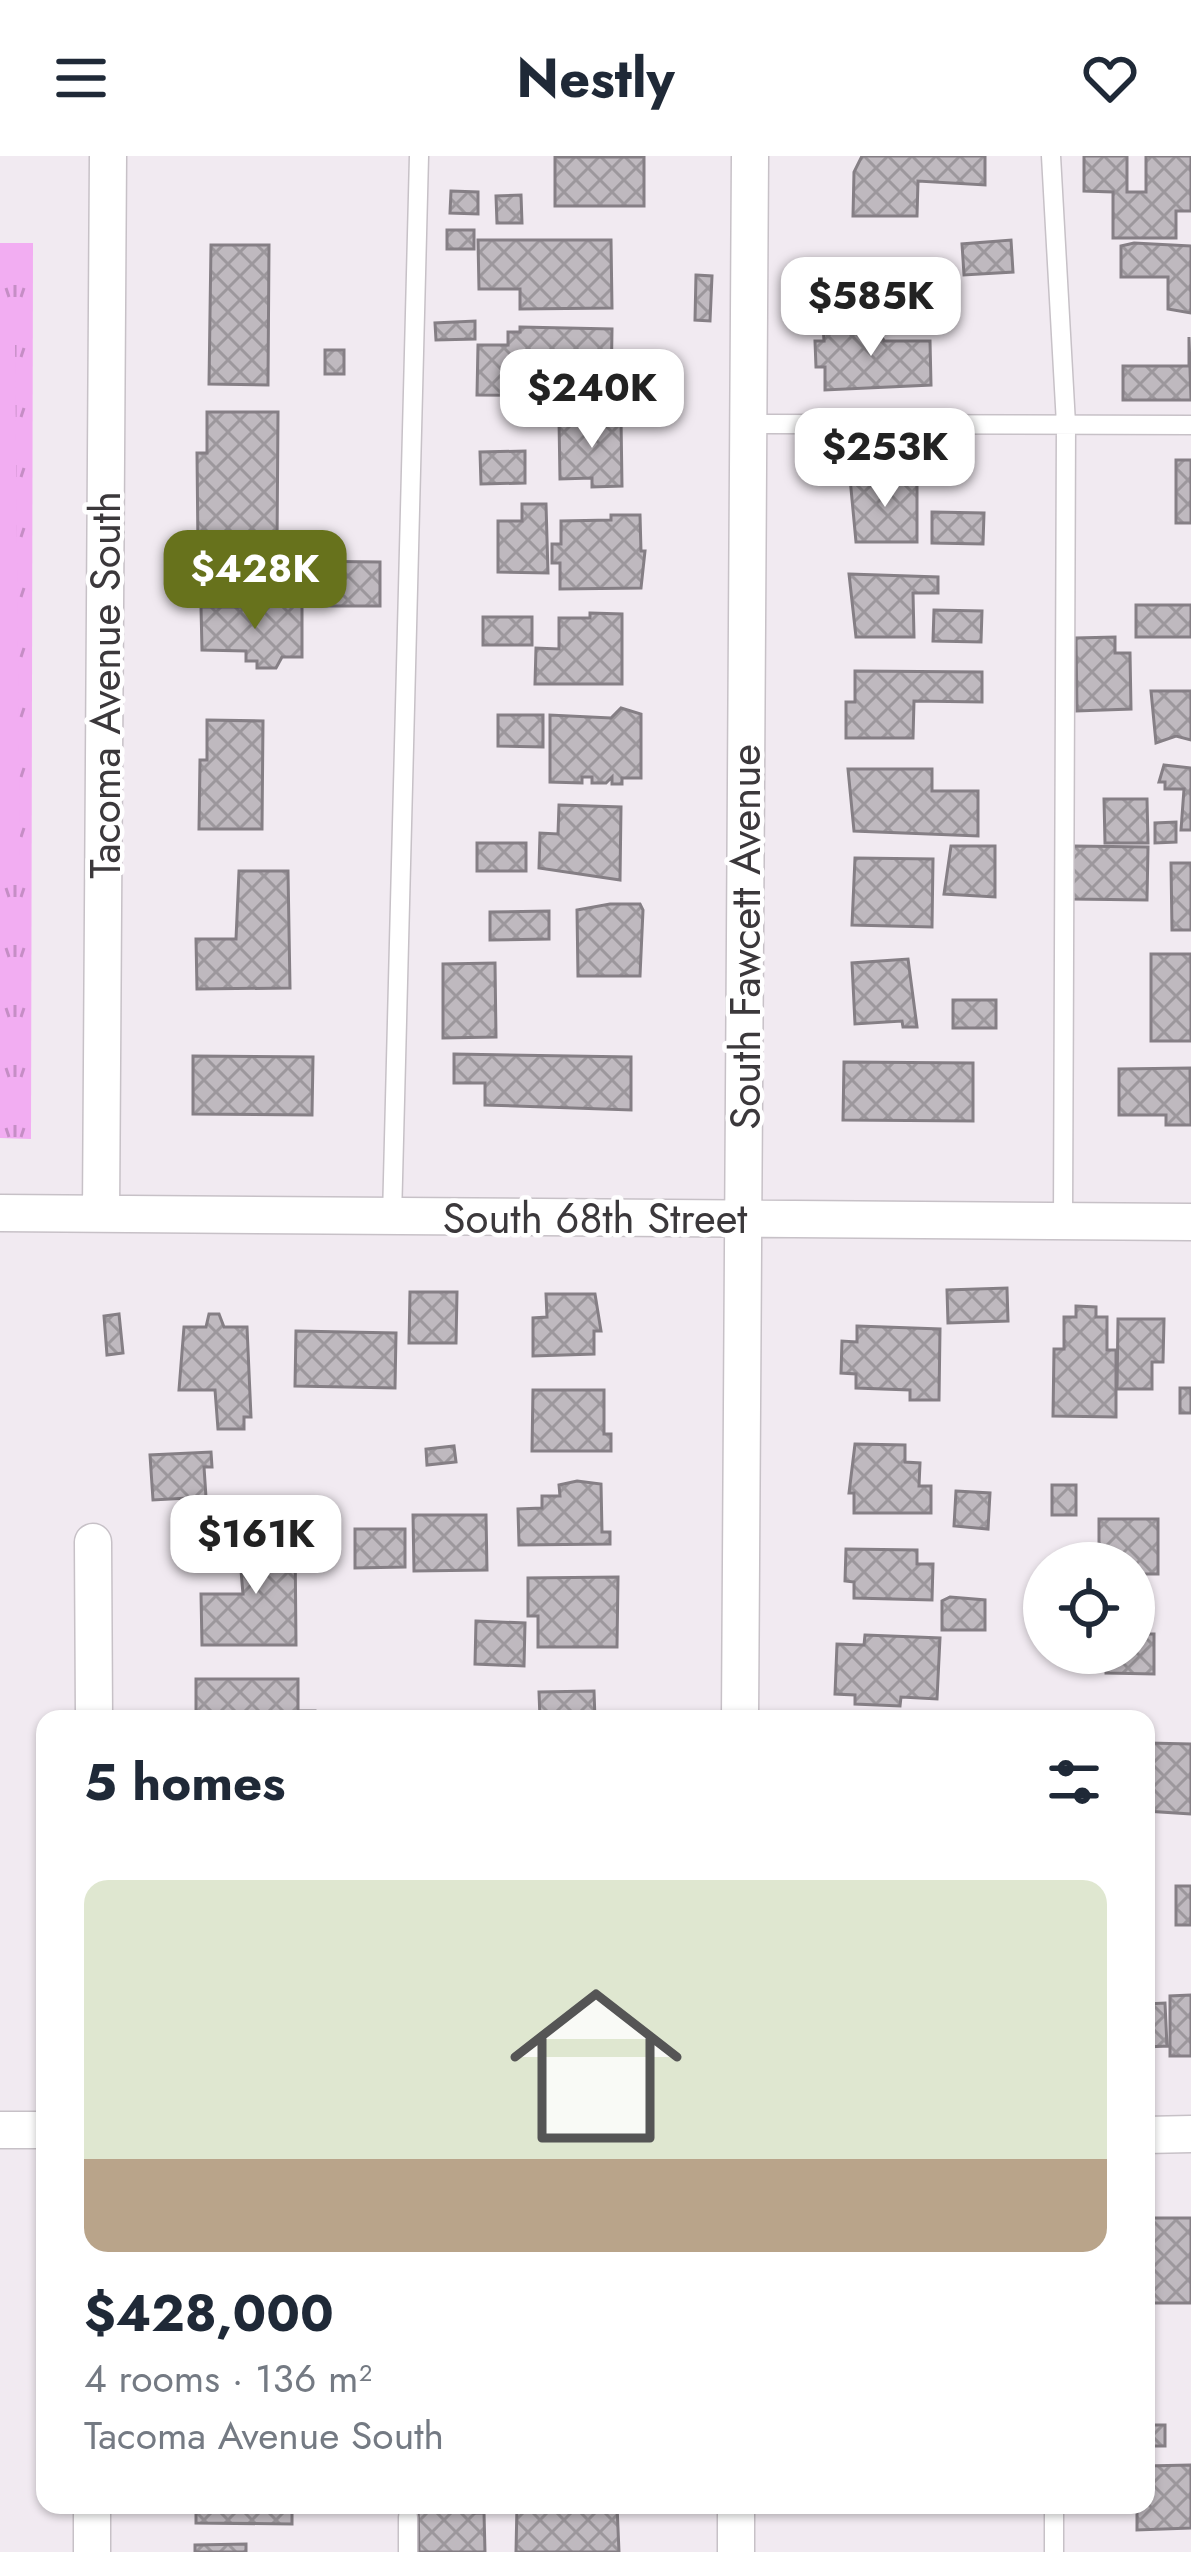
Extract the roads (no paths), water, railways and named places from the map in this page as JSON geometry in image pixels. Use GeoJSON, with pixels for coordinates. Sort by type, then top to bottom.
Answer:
{"type":"FeatureCollection","features":[{"type":"Feature","properties":{"kind":"street","name":"Tacoma Avenue South"},"geometry":{"type":"LineString","coordinates":[[101,1214],[108,156]]}},
{"type":"Feature","properties":{"kind":"street","name":"South Fawcett Avenue"},"geometry":{"type":"LineString","coordinates":[[740,1710],[750,156]]}},
{"type":"Feature","properties":{"kind":"street","name":"South 68th Street"},"geometry":{"type":"LineString","coordinates":[[0,1213],[1191,1222]]}},
{"type":"Feature","properties":{"kind":"street"},"geometry":{"type":"LineString","coordinates":[[94,1542],[94,1710]]}},
{"type":"Feature","properties":{"kind":"street"},"geometry":{"type":"LineString","coordinates":[[0,2130],[36,2130]]}},
{"type":"Feature","properties":{"kind":"street"},"geometry":{"type":"LineString","coordinates":[[1155,2134],[1191,2134]]}},
{"type":"Feature","properties":{"kind":"street"},"geometry":{"type":"LineString","coordinates":[[92,2514],[92,2552]]}},
{"type":"Feature","properties":{"kind":"street"},"geometry":{"type":"LineString","coordinates":[[736,2514],[736,2552]]}},
{"type":"Feature","properties":{"kind":"lane"},"geometry":{"type":"LineString","coordinates":[[392,1219],[418,156]]}},
{"type":"Feature","properties":{"kind":"lane"},"geometry":{"type":"LineString","coordinates":[[1051,156],[1066,424],[1063,1220]]}},
{"type":"Feature","properties":{"kind":"lane"},"geometry":{"type":"LineString","coordinates":[[748,424],[1191,425]]}},
{"type":"Feature","properties":{"kind":"lane"},"geometry":{"type":"LineString","coordinates":[[1054,2514],[1054,2552]]}},
{"type":"Feature","properties":{"kind":"lane"},"geometry":{"type":"LineString","coordinates":[[408,2517],[408,2552]]}}]}
